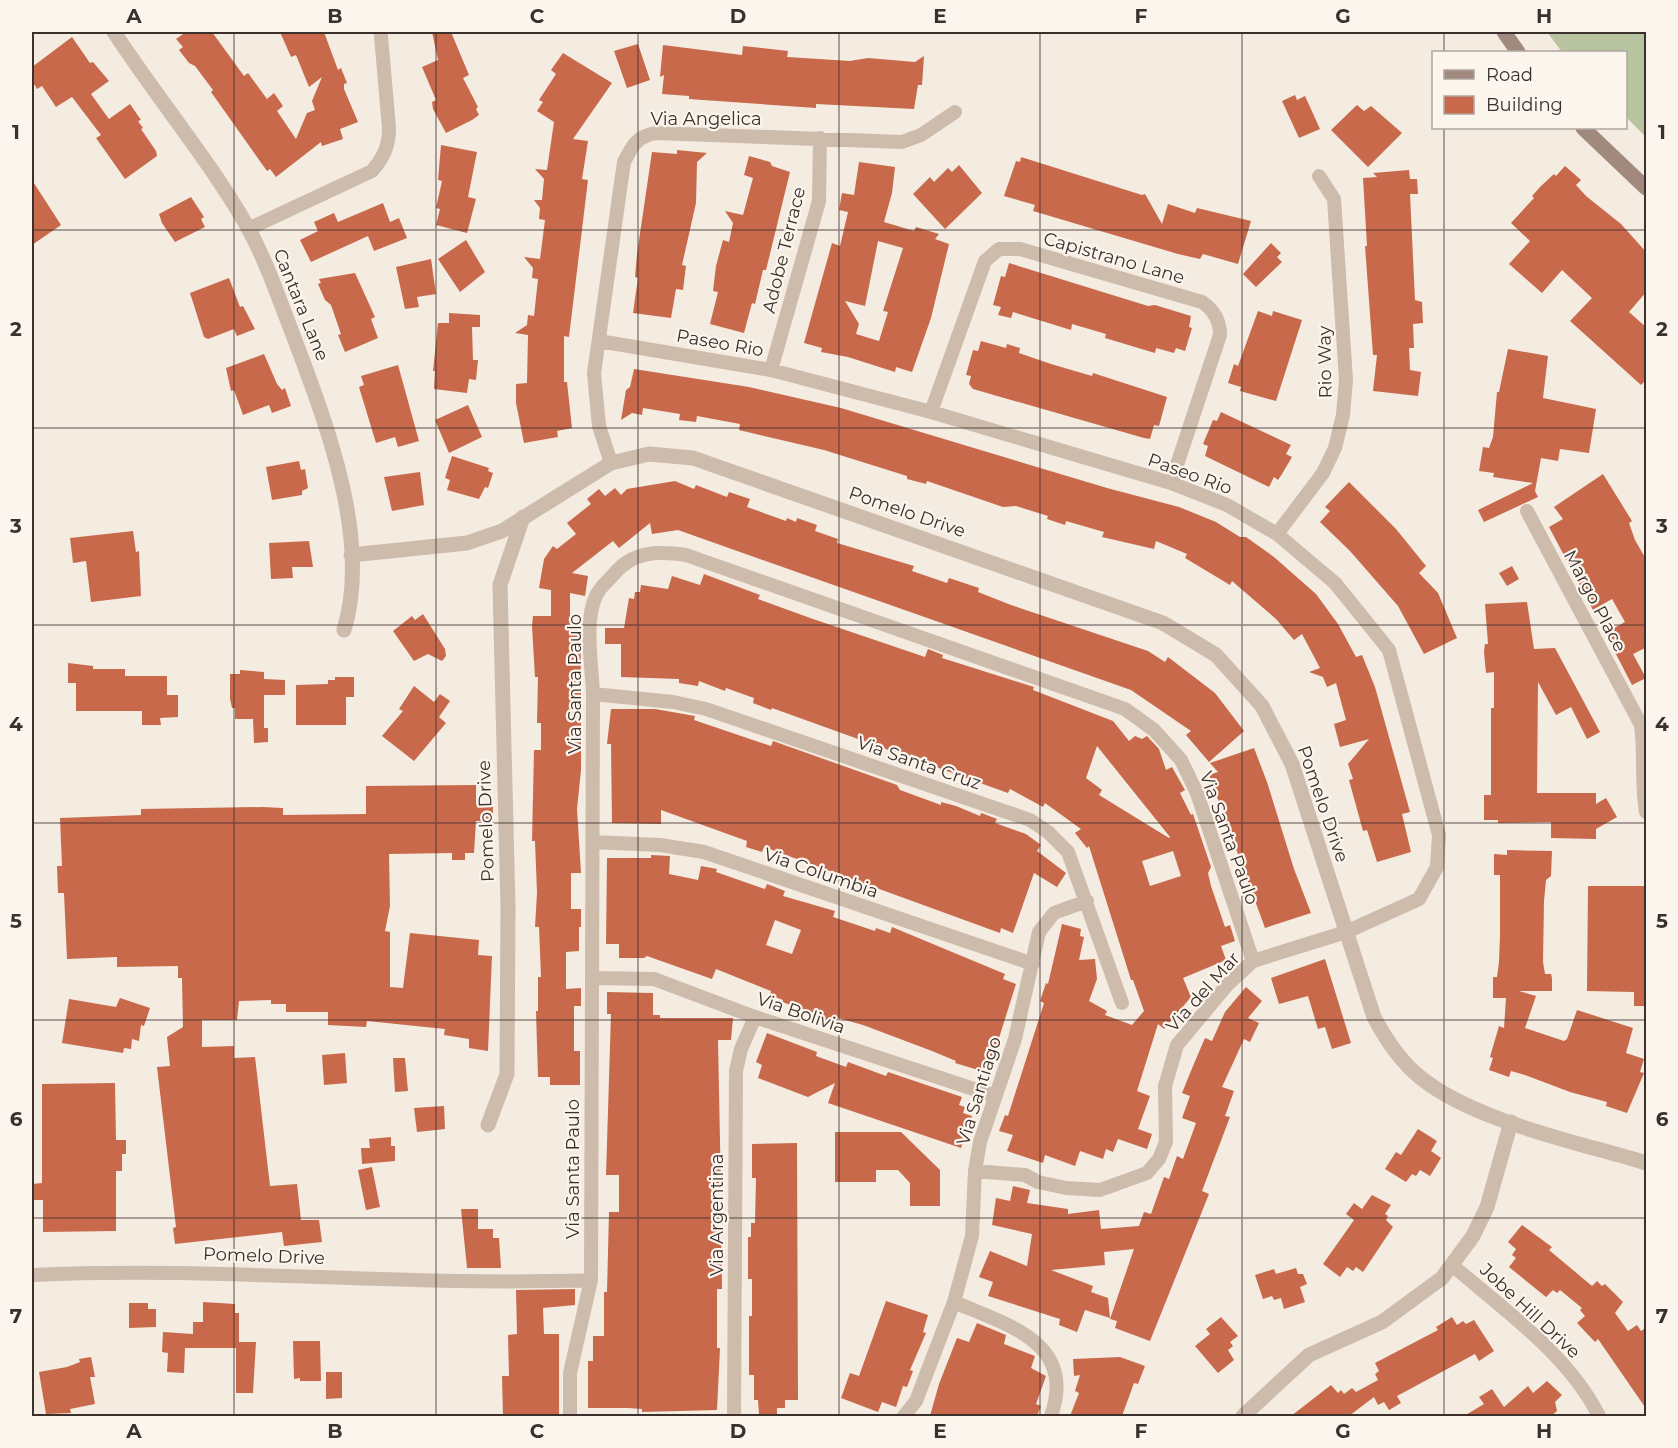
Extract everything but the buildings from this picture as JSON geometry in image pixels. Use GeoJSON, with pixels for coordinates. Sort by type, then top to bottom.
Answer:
{"type":"FeatureCollection","features":[{"type":"Feature","properties":{"kind":"main road"},"geometry":{"type":"LineString","coordinates":[[1504,32],[1517,51]]}},
{"type":"Feature","properties":{"kind":"main road"},"geometry":{"type":"LineString","coordinates":[[1584,129],[1647,188]]}},
{"type":"Feature","properties":{"kind":"street","name":"Cantara Lane"},"geometry":{"type":"LineString","coordinates":[[114,32],[149,86],[204,156],[248,229],[280,302],[326,422],[343,490],[351,555],[351,604],[344,630]]}},
{"type":"Feature","properties":{"kind":"street"},"geometry":{"type":"LineString","coordinates":[[248,229],[372,171],[381,160],[388,144],[381,36]]}},
{"type":"Feature","properties":{"kind":"street","name":"Via Angelica"},"geometry":{"type":"LineString","coordinates":[[611,463],[599,426],[594,373],[624,162],[633,144],[645,135],[656,133],[902,142],[921,135],[955,112]]}},
{"type":"Feature","properties":{"kind":"street","name":"Adobe Terrace"},"geometry":{"type":"LineString","coordinates":[[771,369],[819,201],[820,138]]}},
{"type":"Feature","properties":{"kind":"street","name":"Rio Way"},"geometry":{"type":"LineString","coordinates":[[1278,534],[1323,473],[1335,448],[1343,415],[1346,380],[1334,199],[1318,176]]}},
{"type":"Feature","properties":{"kind":"street","name":"Capistrano Lane"},"geometry":{"type":"LineString","coordinates":[[931,412],[985,261],[999,249],[1020,249],[1202,302],[1212,308],[1220,325],[1220,335],[1170,483]]}},
{"type":"Feature","properties":{"kind":"street","name":"Paseo Rio"},"geometry":{"type":"LineString","coordinates":[[599,340],[771,369],[931,412],[1170,483],[1227,505],[1278,534],[1335,584],[1389,650],[1439,835],[1437,867],[1419,899],[1346,932]]}},
{"type":"Feature","properties":{"kind":"street","name":"Pomelo Drive"},"geometry":{"type":"LineString","coordinates":[[488,1125],[507,1074],[508,907],[500,679],[500,585],[523,517],[611,463],[649,454],[693,458],[1163,623],[1216,655],[1262,706],[1292,764],[1374,1017],[1384,1037],[1420,1078],[1469,1108],[1647,1163]]}},
{"type":"Feature","properties":{"kind":"street","name":"Margo Place"},"geometry":{"type":"LineString","coordinates":[[1527,511],[1641,725],[1644,754],[1643,794],[1647,812]]}},
{"type":"Feature","properties":{"kind":"street"},"geometry":{"type":"LineString","coordinates":[[351,555],[467,543],[502,531],[523,517]]}},
{"type":"Feature","properties":{"kind":"street","name":"Via Santa Paulo"},"geometry":{"type":"LineString","coordinates":[[570,1416],[570,1373],[587,1280],[593,978],[591,619],[596,596],[623,563],[636,556],[661,551],[686,555],[1125,709],[1154,730],[1180,760],[1197,793],[1253,961]]}},
{"type":"Feature","properties":{"kind":"street","name":"Via Santa Cruz"},"geometry":{"type":"LineString","coordinates":[[593,694],[674,702],[706,709],[1030,820],[1048,831],[1068,852],[1122,1003]]}},
{"type":"Feature","properties":{"kind":"street","name":"Via Columbia"},"geometry":{"type":"LineString","coordinates":[[593,842],[660,845],[704,852],[1033,964]]}},
{"type":"Feature","properties":{"kind":"street","name":"Via Santiago"},"geometry":{"type":"LineString","coordinates":[[904,1416],[916,1401],[954,1302],[972,1236],[975,1171],[980,1142],[1015,1039],[1039,932],[1054,913],[1087,901]]}},
{"type":"Feature","properties":{"kind":"street","name":"Via del Mar"},"geometry":{"type":"LineString","coordinates":[[975,1171],[1025,1175],[1038,1182],[1066,1188],[1100,1190],[1147,1173],[1159,1159],[1166,1142],[1166,1086],[1177,1046],[1228,984],[1253,961],[1346,932]]}},
{"type":"Feature","properties":{"kind":"street","name":"Via Bolivia"},"geometry":{"type":"LineString","coordinates":[[593,978],[654,979],[755,1017],[995,1096]]}},
{"type":"Feature","properties":{"kind":"street","name":"Via Argentina"},"geometry":{"type":"LineString","coordinates":[[734,1416],[736,1071],[741,1049],[755,1017]]}},
{"type":"Feature","properties":{"kind":"street"},"geometry":{"type":"LineString","coordinates":[[1243,1416],[1309,1355],[1382,1322],[1442,1278],[1473,1236],[1488,1207],[1511,1122]]}},
{"type":"Feature","properties":{"kind":"street","name":"Jobe Hill Drive"},"geometry":{"type":"LineString","coordinates":[[1452,1265],[1559,1360],[1588,1394],[1599,1416]]}},
{"type":"Feature","properties":{"kind":"street","name":"Pomelo Drive"},"geometry":{"type":"LineString","coordinates":[[32,1275],[84,1272],[270,1274],[383,1281],[587,1280]]}},
{"type":"Feature","properties":{"kind":"street"},"geometry":{"type":"LineString","coordinates":[[954,1302],[1021,1331],[1041,1344],[1053,1365],[1057,1390],[1051,1416]]}},
{"type":"Feature","properties":{"kind":"green space"},"geometry":{"type":"Polygon","coordinates":[[[1547,32],[1646,32],[1646,137],[1627,118],[1627,51],[1561,51],[1547,32]]]}}]}
